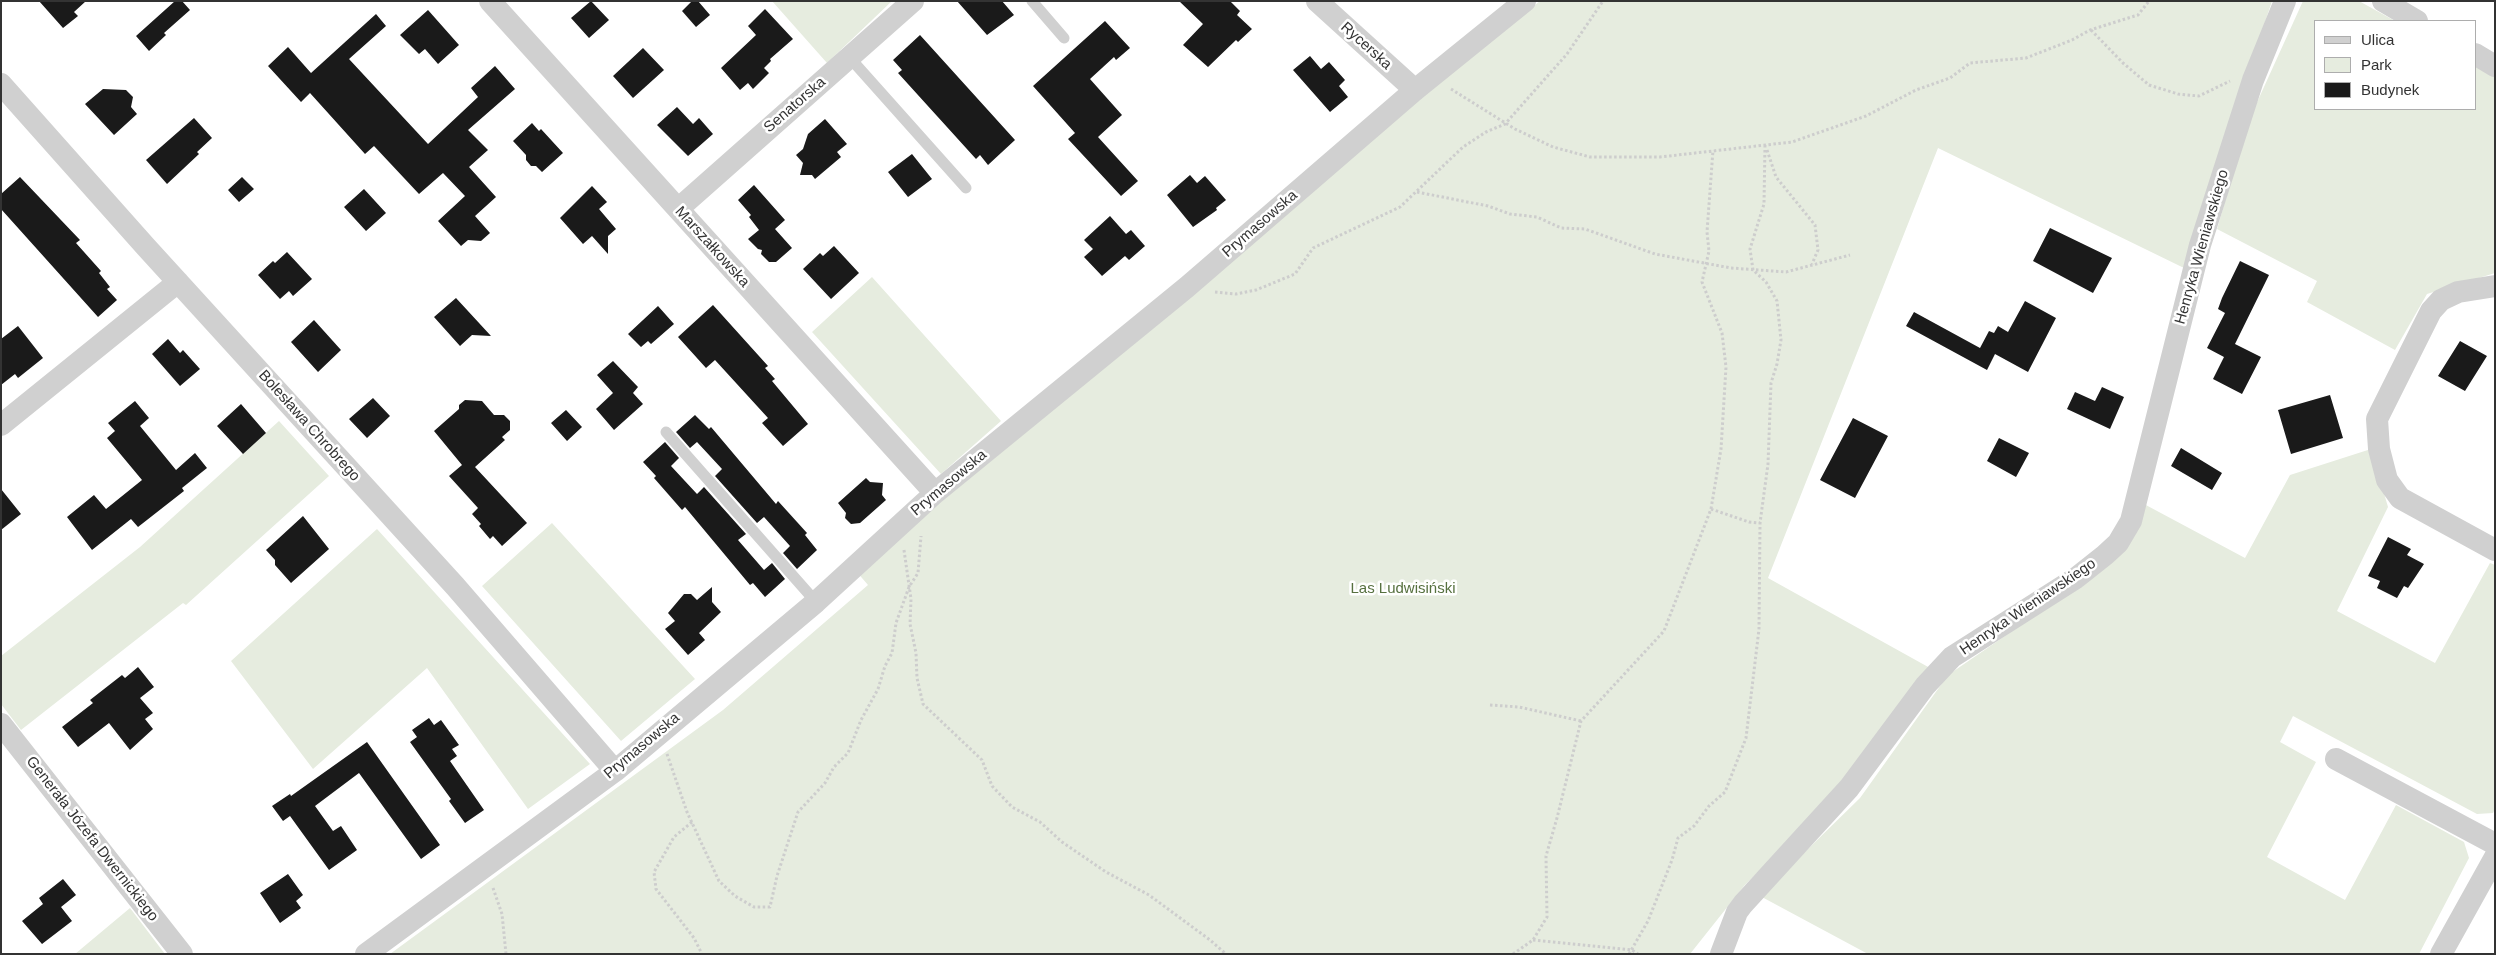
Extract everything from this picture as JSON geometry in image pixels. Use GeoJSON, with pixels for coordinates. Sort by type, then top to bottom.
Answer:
{"type":"FeatureCollection","features":[{"type":"Feature","properties":{"kind":"street","name":"Marszałkowska"},"geometry":{"type":"LineString","coordinates":[[490,1],[935,493]]}},
{"type":"Feature","properties":{"kind":"street","name":"Senatorska"},"geometry":{"type":"LineString","coordinates":[[678,209],[913,1]]}},
{"type":"Feature","properties":{"kind":"street","name":"Rycerska"},"geometry":{"type":"LineString","coordinates":[[1317,1],[1415,90]]}},
{"type":"Feature","properties":{"kind":"street","name":"Prymasowska"},"geometry":{"type":"LineString","coordinates":[[366,954],[614,771],[816,602],[935,493],[1187,287],[1415,90],[1525,1]]}},
{"type":"Feature","properties":{"kind":"street","name":"Henryka Wieniawskiego"},"geometry":{"type":"LineString","coordinates":[[1721,954],[1743,904],[1850,788],[1925,686],[1952,657],[2076,578],[2118,543],[2131,521],[2200,245],[2252,80],[2285,1]]}},
{"type":"Feature","properties":{"kind":"street"},"geometry":{"type":"LineString","coordinates":[[2383,1],[2415,20]]}},
{"type":"Feature","properties":{"kind":"street"},"geometry":{"type":"LineString","coordinates":[[2476,55],[2495,66]]}},
{"type":"Feature","properties":{"kind":"street","name":"Bolesława Chrobrego"},"geometry":{"type":"LineString","coordinates":[[1,84],[178,282],[455,586],[614,771]]}},
{"type":"Feature","properties":{"kind":"street"},"geometry":{"type":"LineString","coordinates":[[1,425],[178,282]]}},
{"type":"Feature","properties":{"kind":"street"},"geometry":{"type":"LineString","coordinates":[[2495,286],[2458,292],[2441,300],[2431,311],[2377,419],[2379,450],[2387,480],[2400,498],[2495,550]]}},
{"type":"Feature","properties":{"kind":"street","name":"Generała Józefa Dwernickiego"},"geometry":{"type":"LineString","coordinates":[[1,724],[182,954]]}},
{"type":"Feature","properties":{"kind":"street"},"geometry":{"type":"LineString","coordinates":[[2336,759],[2495,844]]}},
{"type":"Feature","properties":{"kind":"street"},"geometry":{"type":"LineString","coordinates":[[2441,954],[2495,857]]}},
{"type":"Feature","properties":{"kind":"lane"},"geometry":{"type":"LineString","coordinates":[[1032,1],[1064,38]]}},
{"type":"Feature","properties":{"kind":"lane"},"geometry":{"type":"LineString","coordinates":[[850,58],[966,188]]}},
{"type":"Feature","properties":{"kind":"lane"},"geometry":{"type":"LineString","coordinates":[[666,432],[816,602]]}},
{"type":"Feature","properties":{"kind":"path"},"geometry":{"type":"LineString","coordinates":[[1187,287],[1236,294],[1256,290],[1295,274],[1313,248],[1400,207],[1463,147],[1486,132],[1505,124],[1567,54],[1603,1]]}},
{"type":"Feature","properties":{"kind":"path"},"geometry":{"type":"LineString","coordinates":[[1432,76],[1505,124],[1553,147],[1590,157],[1660,157],[1792,142],[1866,116],[1916,90],[1950,78],[1970,62],[2026,58],[2072,40],[2090,30],[2138,14],[2149,1]]}},
{"type":"Feature","properties":{"kind":"path"},"geometry":{"type":"LineString","coordinates":[[2090,30],[2123,63],[2150,85],[2178,94],[2199,96],[2233,79],[2252,80]]}},
{"type":"Feature","properties":{"kind":"path"},"geometry":{"type":"LineString","coordinates":[[1765,144],[1776,177],[1814,225],[1818,250],[1811,265]]}},
{"type":"Feature","properties":{"kind":"path"},"geometry":{"type":"LineString","coordinates":[[1631,952],[1648,921],[1672,860],[1678,838],[1694,826],[1709,806],[1725,792],[1746,738],[1759,629],[1760,523],[1768,464],[1771,383],[1777,364],[1781,340],[1777,302],[1766,282],[1753,270],[1750,249],[1764,204],[1765,144]]}},
{"type":"Feature","properties":{"kind":"path"},"geometry":{"type":"LineString","coordinates":[[1513,954],[1533,940],[1547,917],[1546,856],[1581,721],[1664,631],[1711,509],[1721,449],[1726,367],[1722,333],[1716,312],[1702,282],[1709,251],[1708,232],[1713,150]]}},
{"type":"Feature","properties":{"kind":"path"},"geometry":{"type":"LineString","coordinates":[[1416,192],[1488,206],[1510,214],[1537,217],[1561,228],[1585,229],[1655,254],[1753,270],[1786,272],[1811,265],[1832,262],[1850,255]]}},
{"type":"Feature","properties":{"kind":"path"},"geometry":{"type":"LineString","coordinates":[[1711,509],[1749,522],[1760,523]]}},
{"type":"Feature","properties":{"kind":"path"},"geometry":{"type":"LineString","coordinates":[[660,731],[692,822],[719,881],[735,896],[754,907],[770,907],[777,876],[798,812],[825,783],[834,767],[848,753],[861,720],[878,690],[884,666],[892,653],[896,623],[909,587],[918,573],[921,535],[914,511]]}},
{"type":"Feature","properties":{"kind":"path"},"geometry":{"type":"LineString","coordinates":[[898,526],[911,599],[910,624],[923,704],[982,760],[992,786],[1012,807],[1040,822],[1062,842],[1106,872],[1148,896],[1210,940],[1226,954]]}},
{"type":"Feature","properties":{"kind":"path"},"geometry":{"type":"LineString","coordinates":[[1490,704],[1519,707],[1581,721]]}},
{"type":"Feature","properties":{"kind":"path"},"geometry":{"type":"LineString","coordinates":[[692,822],[674,837],[654,872],[656,889],[694,938],[702,954]]}},
{"type":"Feature","properties":{"kind":"path"},"geometry":{"type":"LineString","coordinates":[[485,866],[502,914],[506,954]]}},
{"type":"Feature","properties":{"kind":"path"},"geometry":{"type":"LineString","coordinates":[[1533,940],[1638,954]]}},
{"type":"Feature","properties":{"kind":"green space"},"geometry":{"type":"Polygon","coordinates":[[[772,1],[892,1],[827,63],[772,1]]]}},
{"type":"Feature","properties":{"kind":"green space","name":"Las Ludwisiński"},"geometry":{"type":"Polygon","coordinates":[[[1540,1],[2272,1],[2184,268],[1938,148],[1768,578],[1930,668],[1841,788],[1744,886],[1690,954],[390,954],[723,710],[868,585],[856,571],[1418,99],[1540,1]]]}},
{"type":"Feature","properties":{"kind":"green space"},"geometry":{"type":"Polygon","coordinates":[[[2303,1],[2359,1],[2393,20],[2314,20],[2314,110],[2476,110],[2476,67],[2495,77],[2495,273],[2427,294],[2395,350],[2307,302],[2317,281],[2217,229],[2249,120],[2303,1]]]}},
{"type":"Feature","properties":{"kind":"green space"},"geometry":{"type":"Polygon","coordinates":[[[872,277],[1001,421],[941,474],[812,332],[872,277]]]}},
{"type":"Feature","properties":{"kind":"green space"},"geometry":{"type":"Polygon","coordinates":[[[279,421],[329,476],[186,605],[183,603],[21,730],[1,704],[1,656],[140,547],[279,421]]]}},
{"type":"Feature","properties":{"kind":"green space"},"geometry":{"type":"Polygon","coordinates":[[[2371,449],[2388,507],[2337,611],[2435,663],[2490,563],[2495,565],[2495,809],[2493,813],[2477,814],[2293,716],[2280,742],[2316,762],[2267,857],[2345,900],[2396,805],[2464,842],[2469,858],[2419,954],[1868,954],[1760,896],[1860,798],[1948,675],[2081,584],[2144,504],[2245,558],[2290,475],[2371,449]]]}},
{"type":"Feature","properties":{"kind":"green space"},"geometry":{"type":"Polygon","coordinates":[[[552,523],[695,679],[621,741],[482,586],[552,523]]]}},
{"type":"Feature","properties":{"kind":"green space"},"geometry":{"type":"Polygon","coordinates":[[[377,529],[590,764],[528,809],[427,668],[313,769],[231,661],[377,529]]]}},
{"type":"Feature","properties":{"kind":"green space"},"geometry":{"type":"Polygon","coordinates":[[[130,908],[165,954],[75,954],[130,908]]]}},
{"type":"Feature","properties":{"kind":"building"},"geometry":{"type":"Polygon","coordinates":[[[39,1],[86,1],[74,12],[78,16],[63,28],[39,1]]]}},
{"type":"Feature","properties":{"kind":"building"},"geometry":{"type":"Polygon","coordinates":[[[175,1],[182,1],[190,10],[164,33],[166,35],[149,51],[136,36],[175,1]]]}},
{"type":"Feature","properties":{"kind":"building"},"geometry":{"type":"Polygon","coordinates":[[[591,1],[609,20],[589,38],[571,18],[591,1]]]}},
{"type":"Feature","properties":{"kind":"building"},"geometry":{"type":"Polygon","coordinates":[[[692,1],[698,1],[710,15],[696,27],[682,11],[692,1]]]}},
{"type":"Feature","properties":{"kind":"building"},"geometry":{"type":"Polygon","coordinates":[[[957,1],[1002,1],[1014,15],[987,35],[957,1]]]}},
{"type":"Feature","properties":{"kind":"building"},"geometry":{"type":"Polygon","coordinates":[[[1179,1],[1230,1],[1240,11],[1237,15],[1252,29],[1238,42],[1236,40],[1208,67],[1183,45],[1203,24],[1179,1]]]}},
{"type":"Feature","properties":{"kind":"building"},"geometry":{"type":"Polygon","coordinates":[[[765,9],[793,39],[770,59],[771,61],[764,68],[769,73],[753,89],[748,83],[740,90],[721,68],[756,35],[748,26],[765,9]]]}},
{"type":"Feature","properties":{"kind":"building"},"geometry":{"type":"Polygon","coordinates":[[[428,10],[459,45],[438,64],[425,49],[419,54],[400,35],[428,10]]]}},
{"type":"Feature","properties":{"kind":"building"},"geometry":{"type":"Polygon","coordinates":[[[376,14],[386,26],[349,59],[428,144],[478,97],[471,88],[495,66],[515,89],[468,130],[488,150],[469,167],[496,197],[475,216],[490,233],[481,241],[468,240],[461,246],[438,221],[465,196],[443,173],[419,194],[374,146],[365,154],[310,93],[301,102],[268,66],[288,47],[311,73],[376,14]]]}},
{"type":"Feature","properties":{"kind":"building"},"geometry":{"type":"Polygon","coordinates":[[[1105,21],[1130,48],[1116,60],[1114,57],[1090,79],[1122,115],[1098,137],[1138,181],[1121,196],[1068,139],[1075,133],[1033,86],[1105,21]]]}},
{"type":"Feature","properties":{"kind":"building"},"geometry":{"type":"Polygon","coordinates":[[[920,35],[1015,140],[988,165],[980,155],[976,159],[898,73],[902,70],[893,60],[920,35]]]}},
{"type":"Feature","properties":{"kind":"building"},"geometry":{"type":"Polygon","coordinates":[[[643,48],[664,70],[633,98],[613,76],[643,48]]]}},
{"type":"Feature","properties":{"kind":"building"},"geometry":{"type":"Polygon","coordinates":[[[1310,56],[1321,69],[1329,62],[1345,80],[1339,86],[1348,97],[1330,112],[1293,70],[1310,56]]]}},
{"type":"Feature","properties":{"kind":"building"},"geometry":{"type":"Polygon","coordinates":[[[103,89],[126,90],[133,97],[131,107],[137,114],[114,135],[85,104],[103,89]]]}},
{"type":"Feature","properties":{"kind":"building"},"geometry":{"type":"Polygon","coordinates":[[[677,107],[693,124],[699,118],[713,134],[688,156],[657,125],[677,107]]]}},
{"type":"Feature","properties":{"kind":"building"},"geometry":{"type":"Polygon","coordinates":[[[194,118],[212,138],[197,152],[199,154],[167,184],[146,160],[194,118]]]}},
{"type":"Feature","properties":{"kind":"building"},"geometry":{"type":"Polygon","coordinates":[[[825,119],[847,144],[837,152],[841,157],[815,179],[812,175],[800,175],[803,163],[796,155],[803,149],[808,134],[825,119]]]}},
{"type":"Feature","properties":{"kind":"building"},"geometry":{"type":"Polygon","coordinates":[[[532,123],[539,131],[541,129],[563,153],[542,172],[536,166],[531,166],[526,160],[526,155],[513,141],[532,123]]]}},
{"type":"Feature","properties":{"kind":"building"},"geometry":{"type":"Polygon","coordinates":[[[912,154],[932,179],[908,197],[888,172],[912,154]]]}},
{"type":"Feature","properties":{"kind":"building"},"geometry":{"type":"Polygon","coordinates":[[[1190,175],[1197,183],[1205,176],[1226,200],[1216,208],[1217,210],[1193,227],[1167,195],[1190,175]]]}},
{"type":"Feature","properties":{"kind":"building"},"geometry":{"type":"Polygon","coordinates":[[[20,177],[80,240],[76,243],[101,271],[99,273],[110,287],[107,289],[117,300],[98,317],[1,209],[1,194],[20,177]]]}},
{"type":"Feature","properties":{"kind":"building"},"geometry":{"type":"Polygon","coordinates":[[[242,177],[254,189],[239,202],[228,190],[242,177]]]}},
{"type":"Feature","properties":{"kind":"building"},"geometry":{"type":"Polygon","coordinates":[[[754,185],[785,220],[775,229],[792,248],[776,262],[769,262],[761,254],[762,250],[758,249],[748,239],[759,230],[749,217],[751,215],[738,200],[754,185]]]}},
{"type":"Feature","properties":{"kind":"building"},"geometry":{"type":"Polygon","coordinates":[[[592,186],[607,202],[599,209],[616,229],[608,236],[608,254],[592,236],[583,244],[560,218],[592,186]]]}},
{"type":"Feature","properties":{"kind":"building"},"geometry":{"type":"Polygon","coordinates":[[[364,189],[386,213],[366,231],[344,207],[364,189]]]}},
{"type":"Feature","properties":{"kind":"building"},"geometry":{"type":"Polygon","coordinates":[[[1110,216],[1126,234],[1131,230],[1145,246],[1129,260],[1125,256],[1102,276],[1084,257],[1093,249],[1084,240],[1110,216]]]}},
{"type":"Feature","properties":{"kind":"building"},"geometry":{"type":"Polygon","coordinates":[[[2050,228],[2112,258],[2093,293],[2033,261],[2050,228]]]}},
{"type":"Feature","properties":{"kind":"building"},"geometry":{"type":"Polygon","coordinates":[[[834,246],[859,273],[831,299],[803,269],[820,253],[823,256],[834,246]]]}},
{"type":"Feature","properties":{"kind":"building"},"geometry":{"type":"Polygon","coordinates":[[[287,252],[312,279],[293,296],[289,291],[280,299],[258,275],[273,261],[275,263],[287,252]]]}},
{"type":"Feature","properties":{"kind":"building"},"geometry":{"type":"Polygon","coordinates":[[[2240,261],[2269,275],[2235,344],[2261,357],[2242,394],[2213,379],[2224,357],[2207,348],[2225,313],[2218,309],[2240,261]]]}},
{"type":"Feature","properties":{"kind":"building"},"geometry":{"type":"Polygon","coordinates":[[[456,298],[491,336],[472,335],[460,346],[434,317],[456,298]]]}},
{"type":"Feature","properties":{"kind":"building"},"geometry":{"type":"Polygon","coordinates":[[[2025,301],[2056,318],[2028,372],[1995,354],[1987,370],[1906,326],[1914,312],[1980,348],[1989,331],[1994,333],[1998,326],[2008,332],[2025,301]]]}},
{"type":"Feature","properties":{"kind":"building"},"geometry":{"type":"Polygon","coordinates":[[[713,305],[768,366],[765,368],[775,379],[772,381],[808,424],[783,446],[762,423],[768,418],[715,360],[706,368],[678,337],[713,305]]]}},
{"type":"Feature","properties":{"kind":"building"},"geometry":{"type":"Polygon","coordinates":[[[658,306],[674,324],[651,344],[648,341],[641,347],[628,334],[658,306]]]}},
{"type":"Feature","properties":{"kind":"building"},"geometry":{"type":"Polygon","coordinates":[[[314,320],[341,350],[318,372],[291,342],[314,320]]]}},
{"type":"Feature","properties":{"kind":"building"},"geometry":{"type":"Polygon","coordinates":[[[18,326],[43,358],[18,378],[15,374],[1,385],[1,339],[18,326]]]}},
{"type":"Feature","properties":{"kind":"building"},"geometry":{"type":"Polygon","coordinates":[[[168,339],[180,353],[183,350],[200,369],[180,386],[152,354],[168,339]]]}},
{"type":"Feature","properties":{"kind":"building"},"geometry":{"type":"Polygon","coordinates":[[[2460,341],[2487,356],[2465,391],[2438,376],[2460,341]]]}},
{"type":"Feature","properties":{"kind":"building"},"geometry":{"type":"Polygon","coordinates":[[[613,361],[638,387],[633,393],[643,404],[614,430],[596,409],[613,393],[597,375],[613,361]]]}},
{"type":"Feature","properties":{"kind":"building"},"geometry":{"type":"Polygon","coordinates":[[[2102,387],[2124,397],[2110,429],[2067,409],[2075,392],[2095,401],[2102,387]]]}},
{"type":"Feature","properties":{"kind":"building"},"geometry":{"type":"Polygon","coordinates":[[[2330,395],[2343,438],[2291,454],[2278,410],[2330,395]]]}},
{"type":"Feature","properties":{"kind":"building"},"geometry":{"type":"Polygon","coordinates":[[[373,398],[390,416],[367,438],[349,419],[373,398]]]}},
{"type":"Feature","properties":{"kind":"building"},"geometry":{"type":"Polygon","coordinates":[[[465,400],[482,401],[494,415],[504,415],[510,421],[510,430],[502,437],[505,440],[475,467],[527,523],[502,546],[493,536],[490,539],[479,526],[481,524],[472,514],[478,508],[449,476],[462,465],[434,431],[459,409],[459,405],[465,400]]]}},
{"type":"Feature","properties":{"kind":"building"},"geometry":{"type":"Polygon","coordinates":[[[135,401],[149,418],[140,426],[176,470],[195,453],[207,468],[182,488],[184,491],[138,527],[131,519],[92,550],[67,517],[94,495],[106,509],[142,480],[107,438],[115,431],[108,423],[135,401]]]}},
{"type":"Feature","properties":{"kind":"building"},"geometry":{"type":"Polygon","coordinates":[[[241,404],[266,433],[243,454],[217,426],[241,404]]]}},
{"type":"Feature","properties":{"kind":"building"},"geometry":{"type":"Polygon","coordinates":[[[566,410],[582,427],[567,441],[551,423],[566,410]]]}},
{"type":"Feature","properties":{"kind":"building"},"geometry":{"type":"Polygon","coordinates":[[[695,415],[709,429],[711,427],[776,504],[778,501],[807,533],[805,535],[817,550],[797,569],[783,553],[790,546],[764,517],[757,523],[715,476],[722,469],[697,442],[690,448],[676,432],[695,415]]]}},
{"type":"Feature","properties":{"kind":"building"},"geometry":{"type":"Polygon","coordinates":[[[1853,418],[1888,436],[1855,498],[1820,480],[1853,418]]]}},
{"type":"Feature","properties":{"kind":"building"},"geometry":{"type":"Polygon","coordinates":[[[1999,438],[2029,453],[2016,477],[1987,461],[1999,438]]]}},
{"type":"Feature","properties":{"kind":"building"},"geometry":{"type":"Polygon","coordinates":[[[665,442],[679,458],[671,466],[697,494],[704,487],[746,534],[738,540],[764,570],[772,563],[785,579],[765,597],[753,583],[750,585],[685,507],[682,510],[654,478],[656,476],[643,462],[665,442]]]}},
{"type":"Feature","properties":{"kind":"building"},"geometry":{"type":"Polygon","coordinates":[[[2181,448],[2222,473],[2212,490],[2171,466],[2181,448]]]}},
{"type":"Feature","properties":{"kind":"building"},"geometry":{"type":"Polygon","coordinates":[[[866,478],[870,482],[883,483],[882,495],[886,500],[860,523],[851,524],[845,518],[846,513],[838,503],[866,478]]]}},
{"type":"Feature","properties":{"kind":"building"},"geometry":{"type":"Polygon","coordinates":[[[1,489],[21,514],[1,530],[1,489]]]}},
{"type":"Feature","properties":{"kind":"building"},"geometry":{"type":"Polygon","coordinates":[[[303,516],[329,549],[291,583],[275,565],[275,560],[266,550],[303,516]]]}},
{"type":"Feature","properties":{"kind":"building"},"geometry":{"type":"Polygon","coordinates":[[[2388,537],[2411,549],[2407,555],[2424,564],[2408,588],[2404,586],[2397,598],[2377,588],[2380,581],[2368,576],[2388,537]]]}},
{"type":"Feature","properties":{"kind":"building"},"geometry":{"type":"Polygon","coordinates":[[[712,587],[712,602],[721,612],[699,633],[705,640],[688,655],[665,629],[675,621],[668,613],[684,594],[691,594],[697,600],[712,587]]]}},
{"type":"Feature","properties":{"kind":"building"},"geometry":{"type":"Polygon","coordinates":[[[138,667],[154,687],[140,698],[153,713],[145,719],[153,729],[130,750],[109,723],[78,747],[62,727],[93,703],[90,700],[122,675],[125,678],[138,667]]]}},
{"type":"Feature","properties":{"kind":"building"},"geometry":{"type":"Polygon","coordinates":[[[429,718],[434,725],[441,720],[459,745],[452,749],[457,756],[450,761],[484,810],[465,823],[449,801],[451,799],[410,742],[417,737],[412,730],[429,718]]]}},
{"type":"Feature","properties":{"kind":"building"},"geometry":{"type":"Polygon","coordinates":[[[367,742],[440,845],[421,859],[359,773],[315,806],[333,831],[341,826],[357,850],[329,870],[290,816],[283,821],[272,806],[290,794],[291,796],[367,742]]]}},
{"type":"Feature","properties":{"kind":"building"},"geometry":{"type":"Polygon","coordinates":[[[288,874],[303,895],[296,901],[301,908],[280,923],[260,893],[288,874]]]}},
{"type":"Feature","properties":{"kind":"building"},"geometry":{"type":"Polygon","coordinates":[[[63,879],[76,895],[61,907],[72,921],[42,944],[22,921],[43,904],[39,898],[63,879]]]}}]}
